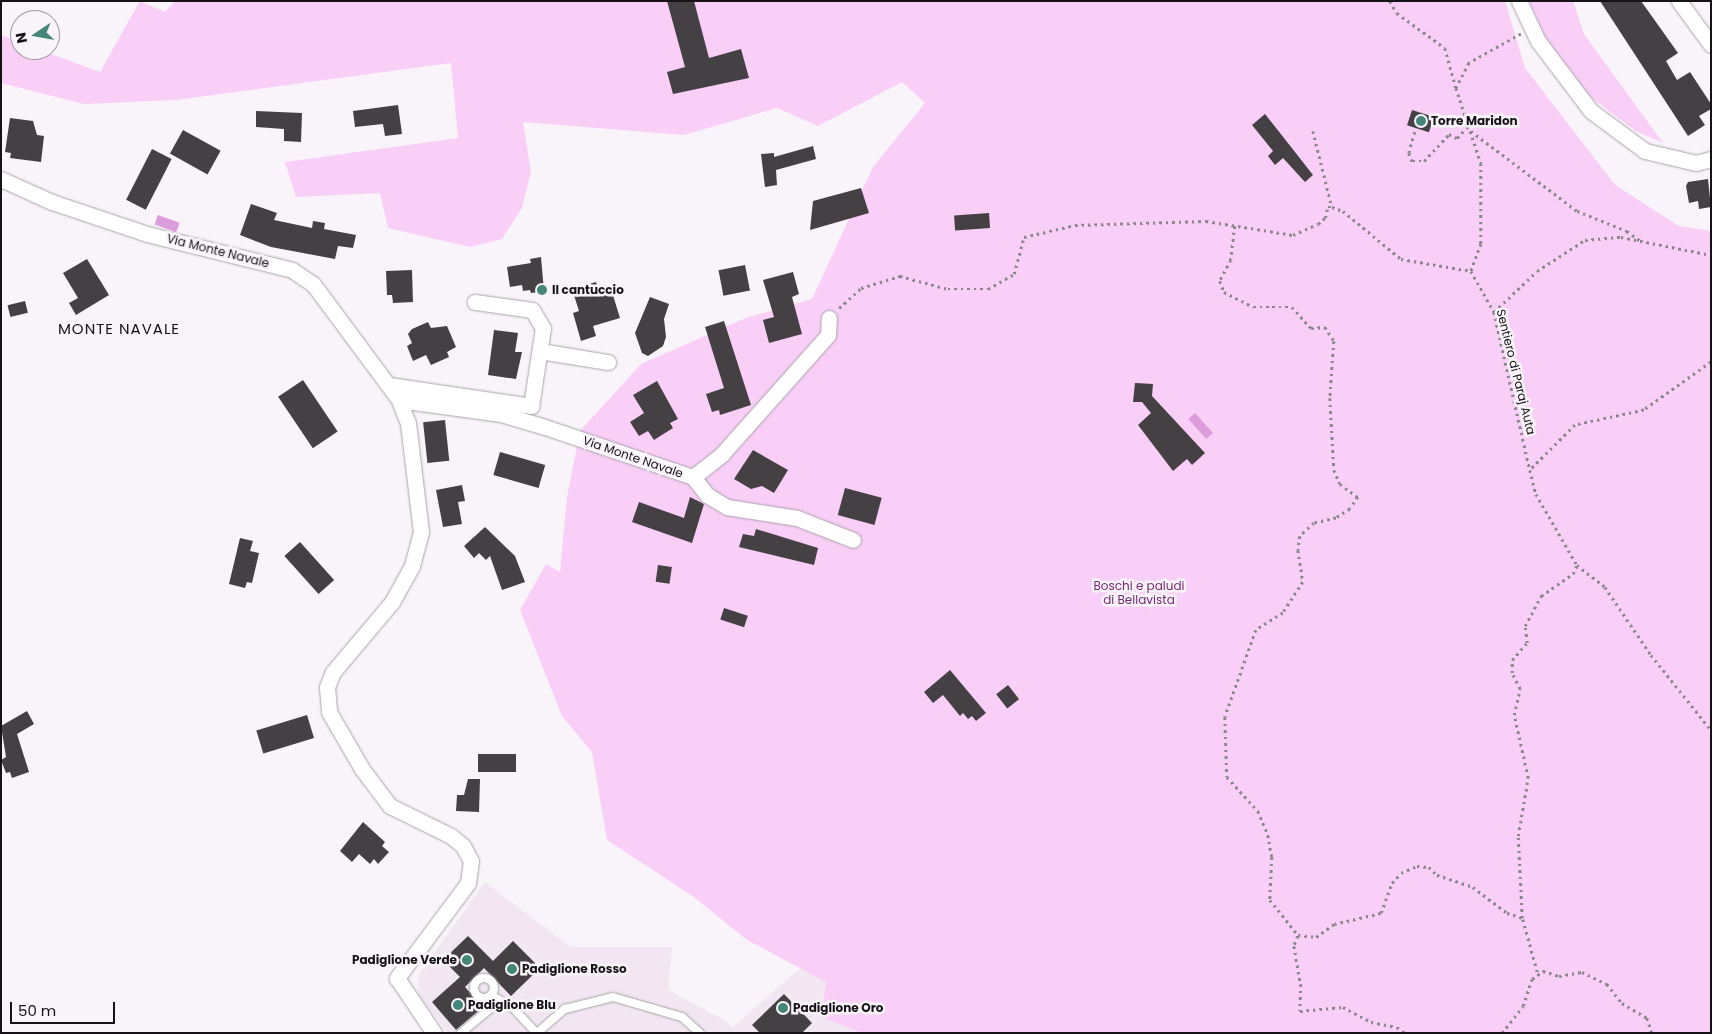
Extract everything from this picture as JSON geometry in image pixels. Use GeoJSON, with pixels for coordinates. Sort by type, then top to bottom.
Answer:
{"type":"FeatureCollection","features":[{"type":"Feature","properties":{"kind":"street"},"geometry":{"type":"LineString","coordinates":[[1519,1],[1531,29],[1591,111],[1631,142],[1664,157],[1696,163],[1711,160]]}},
{"type":"Feature","properties":{"kind":"street"},"geometry":{"type":"LineString","coordinates":[[1679,1],[1711,44]]}},
{"type":"Feature","properties":{"kind":"street","name":"Via Monte Navale"},"geometry":{"type":"LineString","coordinates":[[1,179],[52,202],[147,234],[292,270],[313,284],[399,400],[408,423],[419,494],[421,532],[414,557],[392,602],[333,672],[327,687],[329,712],[362,769],[390,806],[413,821],[451,836],[463,846],[470,861],[468,883],[397,978],[434,1033]]}},
{"type":"Feature","properties":{"kind":"street"},"geometry":{"type":"LineString","coordinates":[[389,385],[531,406],[543,328],[532,310],[475,302]]}},
{"type":"Feature","properties":{"kind":"street"},"geometry":{"type":"LineString","coordinates":[[693,477],[722,454],[828,336],[829,318]]}},
{"type":"Feature","properties":{"kind":"street"},"geometry":{"type":"LineString","coordinates":[[540,350],[608,362]]}},
{"type":"Feature","properties":{"kind":"street","name":"Via Monte Navale"},"geometry":{"type":"LineString","coordinates":[[399,400],[501,414],[693,477],[707,495],[727,507],[797,518],[853,540]]}},
{"type":"Feature","properties":{"kind":"lane"},"geometry":{"type":"LineString","coordinates":[[461,1033],[490,1009],[491,995],[514,1009],[537,1033],[565,1009],[613,997],[682,1017],[700,1033]]}},
{"type":"Feature","properties":{"kind":"path"},"geometry":{"type":"LineString","coordinates":[[829,318],[861,288],[900,276],[948,289],[988,289],[1014,274],[1024,237],[1075,225],[1170,220],[1235,226],[1293,235],[1318,224],[1326,218],[1328,207],[1332,207],[1343,211],[1400,259],[1471,271],[1481,244],[1481,163],[1445,48],[1397,13],[1390,1]]}},
{"type":"Feature","properties":{"kind":"path"},"geometry":{"type":"LineString","coordinates":[[1456,88],[1469,63],[1531,29]]}},
{"type":"Feature","properties":{"kind":"path"},"geometry":{"type":"LineString","coordinates":[[1416,132],[1409,153],[1412,161],[1424,161],[1450,134],[1457,138],[1469,125]]}},
{"type":"Feature","properties":{"kind":"path"},"geometry":{"type":"LineString","coordinates":[[1470,129],[1577,211],[1627,231],[1644,244]]}},
{"type":"Feature","properties":{"kind":"path"},"geometry":{"type":"LineString","coordinates":[[1313,131],[1332,207]]}},
{"type":"Feature","properties":{"kind":"path"},"geometry":{"type":"LineString","coordinates":[[1235,226],[1231,260],[1220,281],[1224,292],[1252,307],[1292,307],[1311,328],[1325,327],[1334,341],[1330,398],[1334,470],[1340,484],[1358,497],[1350,509],[1336,518],[1314,523],[1300,536],[1298,550],[1303,582],[1283,613],[1256,630],[1225,717],[1227,777],[1258,811],[1272,857],[1270,900],[1298,935],[1316,937],[1334,924],[1381,913],[1392,883],[1401,873],[1417,866],[1429,867],[1437,875],[1473,887],[1494,904],[1522,918]]}},
{"type":"Feature","properties":{"kind":"path"},"geometry":{"type":"LineString","coordinates":[[1494,312],[1537,271],[1585,240],[1621,237],[1644,244],[1711,255]]}},
{"type":"Feature","properties":{"kind":"path","name":"Sentiero di Paraj Auta"},"geometry":{"type":"LineString","coordinates":[[1471,271],[1494,312],[1536,494],[1577,565],[1605,587],[1651,655],[1711,730]]}},
{"type":"Feature","properties":{"kind":"path"},"geometry":{"type":"LineString","coordinates":[[1530,470],[1575,425],[1644,410],[1711,362]]}},
{"type":"Feature","properties":{"kind":"path"},"geometry":{"type":"LineString","coordinates":[[1502,1033],[1523,1006],[1537,972],[1522,918],[1518,836],[1528,778],[1514,715],[1520,689],[1512,673],[1512,660],[1527,643],[1525,626],[1541,596],[1573,574],[1577,565]]}},
{"type":"Feature","properties":{"kind":"path"},"geometry":{"type":"LineString","coordinates":[[1298,935],[1294,946],[1301,984],[1300,1011],[1343,1007],[1371,1022],[1397,1027],[1404,1033]]}},
{"type":"Feature","properties":{"kind":"path"},"geometry":{"type":"LineString","coordinates":[[1537,972],[1559,976],[1582,972],[1607,984],[1622,1003],[1647,1018],[1652,1033]]}},
{"type":"Feature","properties":{"kind":"shaded area"},"geometry":{"type":"Polygon","coordinates":[[[158,215],[180,223],[176,232],[155,224],[158,215]]]}},
{"type":"Feature","properties":{"kind":"shaded area"},"geometry":{"type":"Polygon","coordinates":[[[1195,413],[1213,433],[1206,439],[1188,419],[1195,413]]]}},
{"type":"Feature","properties":{"kind":"shaded area"},"geometry":{"type":"Polygon","coordinates":[[[485,882],[571,947],[672,947],[668,990],[726,1021],[732,1028],[851,923],[933,1033],[448,1033],[419,996],[418,976],[485,882]]]}},
{"type":"Feature","properties":{"kind":"green space","name":"Boschi e paludi di Bellavista"},"geometry":{"type":"Polygon","coordinates":[[[140,1],[165,12],[175,1],[1505,1],[1525,68],[1615,185],[1679,226],[1711,231],[1711,1033],[862,1033],[822,1017],[826,982],[747,940],[694,897],[607,840],[592,752],[562,716],[520,610],[546,564],[560,572],[567,497],[580,431],[641,364],[746,318],[812,299],[873,167],[925,103],[902,82],[818,126],[777,108],[684,135],[523,122],[531,172],[522,208],[502,239],[470,247],[388,228],[380,193],[296,197],[285,162],[458,138],[451,63],[176,100],[84,104],[1,83],[1,35],[10,38],[10,60],[60,60],[60,57],[100,72],[140,1]]]}},
{"type":"Feature","properties":{"kind":"green space"},"geometry":{"type":"Polygon","coordinates":[[[1529,1],[1573,1],[1584,34],[1663,143],[1636,131],[1589,96],[1545,38],[1529,1]]]}},
{"type":"Feature","properties":{"kind":"building"},"geometry":{"type":"Polygon","coordinates":[[[667,1],[694,1],[709,58],[741,49],[749,78],[673,94],[667,72],[685,67],[667,1]]]}},
{"type":"Feature","properties":{"kind":"building"},"geometry":{"type":"Polygon","coordinates":[[[1600,1],[1641,1],[1678,53],[1666,61],[1677,80],[1690,72],[1711,104],[1711,109],[1699,116],[1705,125],[1688,136],[1600,1]]]}},
{"type":"Feature","properties":{"kind":"building"},"geometry":{"type":"Polygon","coordinates":[[[398,105],[402,134],[385,136],[383,124],[355,127],[353,111],[398,105]]]}},
{"type":"Feature","properties":{"kind":"building","name":"Torre Maridon"},"geometry":{"type":"Polygon","coordinates":[[[1412,110],[1434,117],[1429,132],[1407,125],[1412,110]]]}},
{"type":"Feature","properties":{"kind":"building"},"geometry":{"type":"Polygon","coordinates":[[[256,111],[302,113],[301,142],[284,141],[284,129],[256,127],[256,111]]]}},
{"type":"Feature","properties":{"kind":"building"},"geometry":{"type":"Polygon","coordinates":[[[1265,114],[1313,175],[1305,182],[1283,158],[1275,165],[1268,156],[1273,151],[1252,125],[1265,114]]]}},
{"type":"Feature","properties":{"kind":"building"},"geometry":{"type":"Polygon","coordinates":[[[10,118],[33,121],[37,135],[44,136],[41,162],[10,158],[11,153],[5,152],[10,118]]]}},
{"type":"Feature","properties":{"kind":"building"},"geometry":{"type":"Polygon","coordinates":[[[183,130],[221,151],[208,174],[170,154],[183,130]]]}},
{"type":"Feature","properties":{"kind":"building"},"geometry":{"type":"Polygon","coordinates":[[[813,146],[816,159],[776,170],[777,185],[765,187],[761,154],[774,153],[774,157],[813,146]]]}},
{"type":"Feature","properties":{"kind":"building"},"geometry":{"type":"Polygon","coordinates":[[[152,149],[172,159],[146,210],[126,200],[152,149]]]}},
{"type":"Feature","properties":{"kind":"building"},"geometry":{"type":"Polygon","coordinates":[[[1708,179],[1711,207],[1699,209],[1698,201],[1689,203],[1686,186],[1688,182],[1708,179]]]}},
{"type":"Feature","properties":{"kind":"building"},"geometry":{"type":"Polygon","coordinates":[[[861,188],[869,213],[810,230],[813,201],[861,188]]]}},
{"type":"Feature","properties":{"kind":"building"},"geometry":{"type":"Polygon","coordinates":[[[251,204],[277,213],[274,220],[312,228],[313,221],[325,223],[324,229],[356,235],[353,248],[338,246],[335,259],[271,247],[240,235],[251,204]]]}},
{"type":"Feature","properties":{"kind":"building"},"geometry":{"type":"Polygon","coordinates":[[[989,213],[990,228],[955,230],[954,215],[989,213]]]}},
{"type":"Feature","properties":{"kind":"building"},"geometry":{"type":"Polygon","coordinates":[[[541,257],[544,291],[531,293],[530,290],[523,291],[522,285],[510,287],[507,267],[531,263],[530,259],[541,257]]]}},
{"type":"Feature","properties":{"kind":"building"},"geometry":{"type":"Polygon","coordinates":[[[87,259],[109,295],[76,315],[69,303],[78,298],[63,273],[87,259]]]}},
{"type":"Feature","properties":{"kind":"building"},"geometry":{"type":"Polygon","coordinates":[[[745,265],[750,291],[723,296],[718,270],[745,265]]]}},
{"type":"Feature","properties":{"kind":"building"},"geometry":{"type":"Polygon","coordinates":[[[412,270],[413,302],[393,303],[392,295],[387,295],[386,271],[412,270]]]}},
{"type":"Feature","properties":{"kind":"building"},"geometry":{"type":"Polygon","coordinates":[[[793,272],[799,294],[792,297],[802,334],[769,343],[763,320],[774,317],[763,280],[793,272]]]}},
{"type":"Feature","properties":{"kind":"building"},"geometry":{"type":"Polygon","coordinates":[[[596,282],[600,296],[612,292],[620,318],[593,326],[596,336],[581,341],[573,313],[579,311],[572,289],[596,282]]]}},
{"type":"Feature","properties":{"kind":"building"},"geometry":{"type":"Polygon","coordinates":[[[650,297],[669,304],[664,319],[666,337],[663,346],[648,356],[642,353],[635,333],[650,297]]]}},
{"type":"Feature","properties":{"kind":"building"},"geometry":{"type":"Polygon","coordinates":[[[25,301],[28,313],[10,317],[8,305],[25,301]]]}},
{"type":"Feature","properties":{"kind":"building"},"geometry":{"type":"Polygon","coordinates":[[[724,321],[751,405],[720,415],[719,410],[712,412],[706,394],[724,388],[705,327],[724,321]]]}},
{"type":"Feature","properties":{"kind":"building"},"geometry":{"type":"Polygon","coordinates":[[[428,322],[431,328],[447,326],[456,347],[447,352],[449,357],[431,365],[426,355],[413,361],[407,346],[412,343],[408,334],[412,329],[428,322]]]}},
{"type":"Feature","properties":{"kind":"building"},"geometry":{"type":"Polygon","coordinates":[[[494,330],[518,333],[515,352],[522,352],[516,379],[488,375],[494,330]]]}},
{"type":"Feature","properties":{"kind":"building"},"geometry":{"type":"Polygon","coordinates":[[[303,380],[338,431],[313,448],[278,397],[303,380]]]}},
{"type":"Feature","properties":{"kind":"building"},"geometry":{"type":"Polygon","coordinates":[[[657,381],[678,419],[670,423],[673,428],[654,440],[648,431],[639,436],[630,422],[644,413],[633,395],[657,381]]]}},
{"type":"Feature","properties":{"kind":"building"},"geometry":{"type":"Polygon","coordinates":[[[1135,383],[1153,384],[1152,396],[1205,453],[1192,465],[1187,459],[1173,471],[1138,425],[1151,413],[1142,402],[1133,402],[1135,383]]]}},
{"type":"Feature","properties":{"kind":"building"},"geometry":{"type":"Polygon","coordinates":[[[445,420],[449,461],[427,463],[423,422],[445,420]]]}},
{"type":"Feature","properties":{"kind":"building"},"geometry":{"type":"Polygon","coordinates":[[[753,450],[788,470],[774,493],[762,486],[751,489],[734,479],[753,450]]]}},
{"type":"Feature","properties":{"kind":"building"},"geometry":{"type":"Polygon","coordinates":[[[500,452],[545,465],[539,488],[493,475],[500,452]]]}},
{"type":"Feature","properties":{"kind":"building"},"geometry":{"type":"Polygon","coordinates":[[[462,485],[465,501],[458,502],[462,524],[443,527],[436,490],[462,485]]]}},
{"type":"Feature","properties":{"kind":"building"},"geometry":{"type":"Polygon","coordinates":[[[845,488],[882,498],[874,525],[838,515],[845,488]]]}},
{"type":"Feature","properties":{"kind":"building"},"geometry":{"type":"Polygon","coordinates":[[[690,497],[704,504],[692,543],[632,522],[639,502],[684,518],[690,497]]]}},
{"type":"Feature","properties":{"kind":"building"},"geometry":{"type":"Polygon","coordinates":[[[485,527],[515,556],[525,582],[502,590],[490,556],[486,560],[479,553],[474,558],[464,546],[485,527]]]}},
{"type":"Feature","properties":{"kind":"building"},"geometry":{"type":"Polygon","coordinates":[[[756,529],[818,548],[814,565],[739,547],[743,534],[754,536],[756,529]]]}},
{"type":"Feature","properties":{"kind":"building"},"geometry":{"type":"Polygon","coordinates":[[[240,538],[253,541],[250,551],[259,553],[252,583],[247,582],[245,588],[229,584],[240,538]]]}},
{"type":"Feature","properties":{"kind":"building"},"geometry":{"type":"Polygon","coordinates":[[[300,542],[334,580],[319,594],[284,556],[300,542]]]}},
{"type":"Feature","properties":{"kind":"building"},"geometry":{"type":"Polygon","coordinates":[[[658,565],[672,567],[669,584],[656,582],[658,565]]]}},
{"type":"Feature","properties":{"kind":"building"},"geometry":{"type":"Polygon","coordinates":[[[724,608],[748,616],[744,627],[720,619],[724,608]]]}},
{"type":"Feature","properties":{"kind":"building"},"geometry":{"type":"Polygon","coordinates":[[[950,670],[986,713],[976,721],[972,716],[968,719],[963,713],[960,716],[943,695],[933,703],[924,692],[950,670]]]}},
{"type":"Feature","properties":{"kind":"building"},"geometry":{"type":"Polygon","coordinates":[[[1008,685],[1019,699],[1007,708],[996,694],[1008,685]]]}},
{"type":"Feature","properties":{"kind":"building"},"geometry":{"type":"Polygon","coordinates":[[[27,711],[34,724],[17,734],[29,772],[12,778],[10,772],[6,773],[1,760],[6,757],[1,726],[27,711]]]}},
{"type":"Feature","properties":{"kind":"building"},"geometry":{"type":"Polygon","coordinates":[[[307,715],[314,738],[263,753],[256,730],[307,715]]]}},
{"type":"Feature","properties":{"kind":"building"},"geometry":{"type":"Polygon","coordinates":[[[478,754],[516,754],[516,772],[478,772],[478,754]]]}},
{"type":"Feature","properties":{"kind":"building"},"geometry":{"type":"Polygon","coordinates":[[[468,779],[480,779],[479,812],[456,811],[457,795],[464,795],[468,779]]]}},
{"type":"Feature","properties":{"kind":"building"},"geometry":{"type":"Polygon","coordinates":[[[363,822],[385,842],[382,846],[389,852],[378,864],[374,859],[370,864],[359,854],[352,862],[340,851],[363,822]]]}},
{"type":"Feature","properties":{"kind":"building"},"geometry":{"type":"Polygon","coordinates":[[[468,936],[493,961],[513,941],[540,968],[511,996],[484,968],[465,987],[483,1007],[456,1030],[432,1002],[460,977],[443,960],[468,936]]]}},
{"type":"Feature","properties":{"kind":"building","name":"Padiglione Oro"},"geometry":{"type":"Polygon","coordinates":[[[784,994],[812,1023],[802,1033],[760,1033],[752,1025],[784,994]]]}},
{"type":"Feature","properties":{"kind":"place","name":"Torre Maridon"},"geometry":{"type":"Point","coordinates":[1421,121]}},
{"type":"Feature","properties":{"kind":"place","name":"Il cantuccio"},"geometry":{"type":"Point","coordinates":[542,290]}},
{"type":"Feature","properties":{"kind":"place","name":"Padiglione Verde"},"geometry":{"type":"Point","coordinates":[467,960]}},
{"type":"Feature","properties":{"kind":"place","name":"Padiglione Rosso"},"geometry":{"type":"Point","coordinates":[512,969]}},
{"type":"Feature","properties":{"kind":"place","name":"Padiglione Blu"},"geometry":{"type":"Point","coordinates":[458,1005]}},
{"type":"Feature","properties":{"kind":"place","name":"Padiglione Oro"},"geometry":{"type":"Point","coordinates":[783,1008]}},
{"type":"Feature","properties":{"kind":"district","name":"MONTE NAVALE"},"geometry":{"type":"Point","coordinates":[119,329]}}]}
